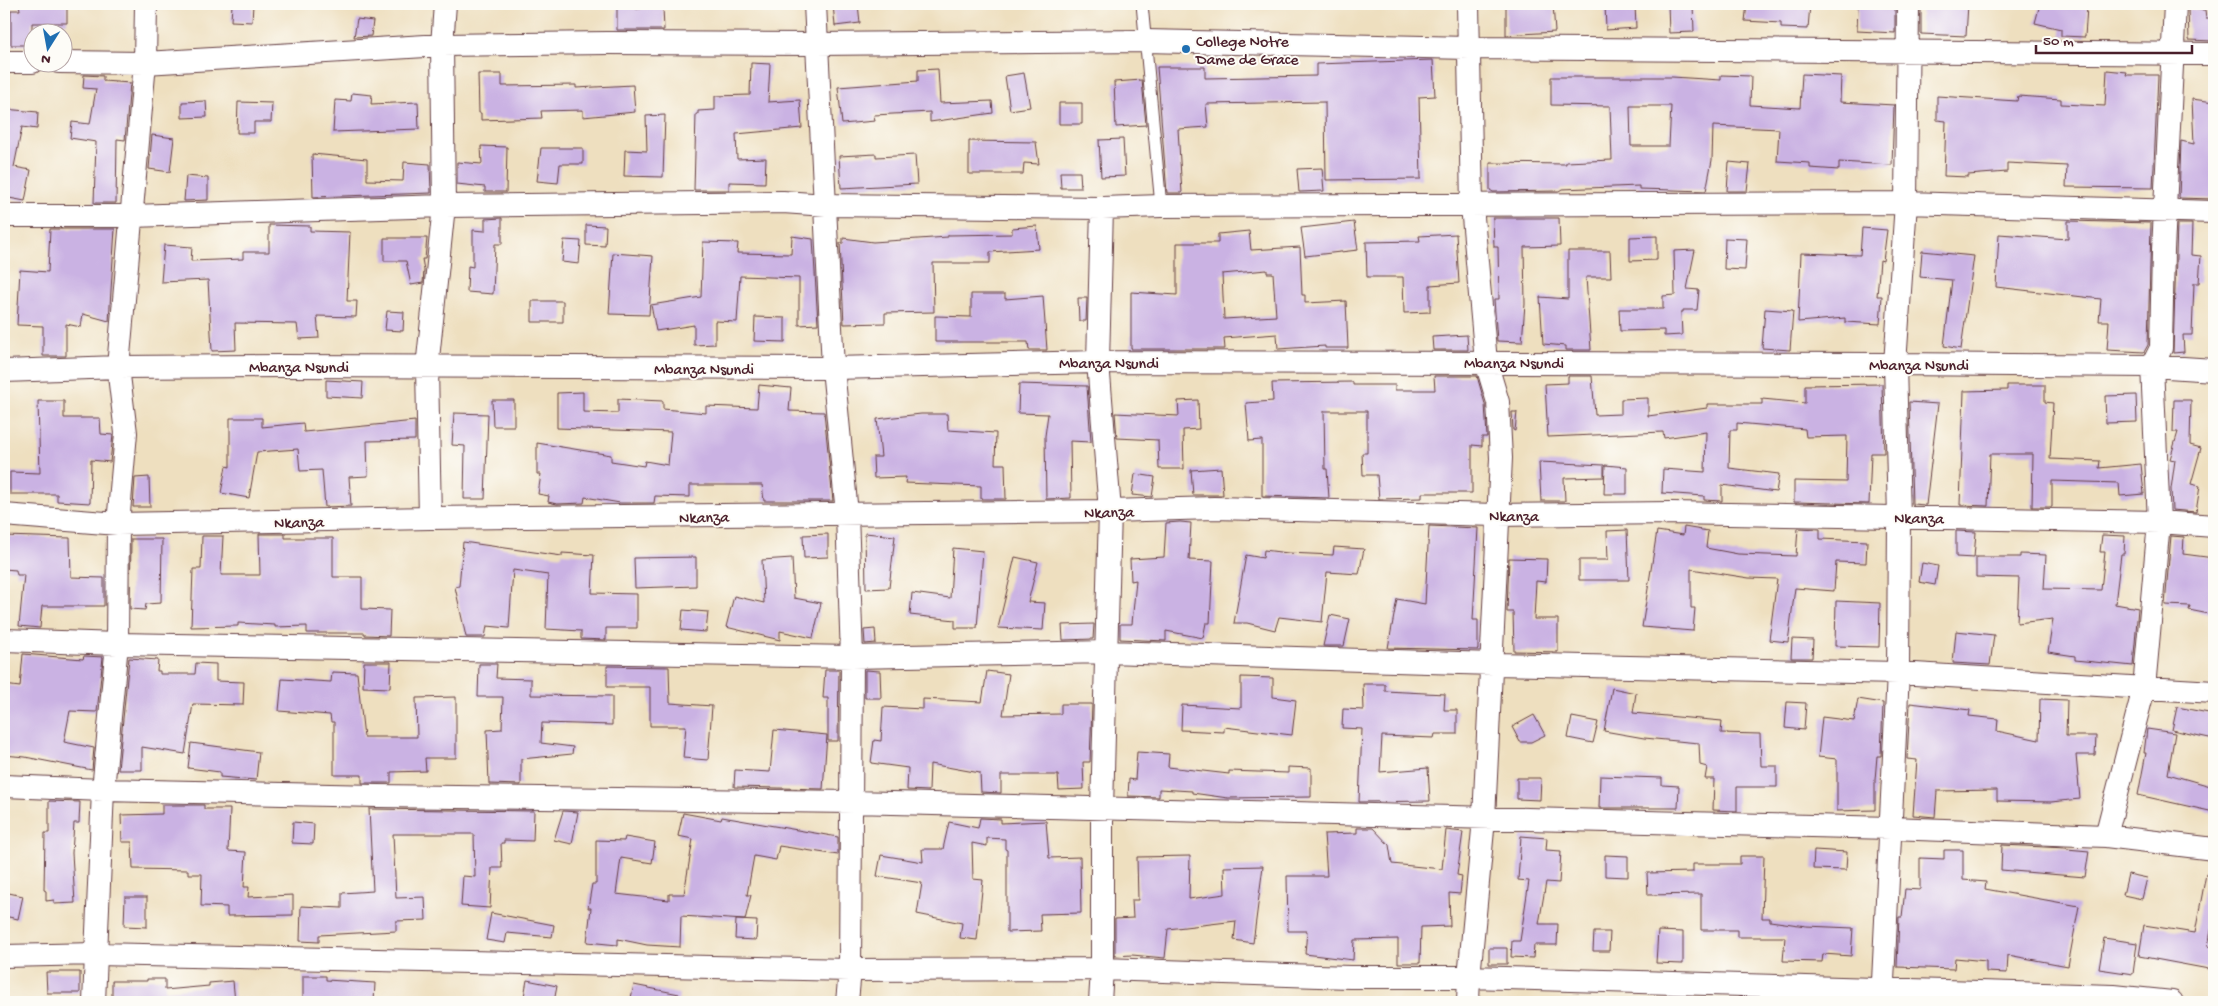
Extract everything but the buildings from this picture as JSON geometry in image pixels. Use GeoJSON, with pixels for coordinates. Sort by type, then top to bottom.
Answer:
{"type":"FeatureCollection","features":[{"type":"Feature","properties":{"kind":"street"},"geometry":{"type":"LineString","coordinates":[[94,1002],[103,790],[117,644],[118,524],[126,433],[118,367],[145,63],[146,4]]}},
{"type":"Feature","properties":{"kind":"street"},"geometry":{"type":"LineString","coordinates":[[430,518],[427,368],[444,206],[442,45],[445,4]]}},
{"type":"Feature","properties":{"kind":"street"},"geometry":{"type":"LineString","coordinates":[[815,4],[833,368],[847,514],[852,657],[850,970],[847,1002]]}},
{"type":"Feature","properties":{"kind":"street"},"geometry":{"type":"LineString","coordinates":[[1468,4],[1472,206],[1486,362],[1498,402],[1501,458],[1493,664],[1484,819],[1468,1002]]}},
{"type":"Feature","properties":{"kind":"street"},"geometry":{"type":"LineString","coordinates":[[1883,996],[1898,673],[1899,517],[1895,364],[1906,203],[1908,4]]}},
{"type":"Feature","properties":{"kind":"street"},"geometry":{"type":"LineString","coordinates":[[2106,836],[2144,688],[2159,522],[2152,366],[2161,348],[2163,250],[2167,210],[2175,4]]}},
{"type":"Feature","properties":{"kind":"street"},"geometry":{"type":"LineString","coordinates":[[72,62],[145,63],[442,45],[608,43],[1145,42],[1469,48],[2214,54]]}},
{"type":"Feature","properties":{"kind":"street"},"geometry":{"type":"LineString","coordinates":[[4,62],[22,62]]}},
{"type":"Feature","properties":{"kind":"street"},"geometry":{"type":"LineString","coordinates":[[4,216],[132,216],[444,206],[783,202],[826,205],[1102,208],[1161,206],[1906,203],[2214,212]]}},
{"type":"Feature","properties":{"kind":"street"},"geometry":{"type":"LineString","coordinates":[[1100,1002],[1102,969],[1102,809],[1110,511],[1098,362],[1102,208]]}},
{"type":"Feature","properties":{"kind":"street","name":"Mbanza Nsundi"},"geometry":{"type":"LineString","coordinates":[[4,371],[118,367],[280,366],[833,368],[1098,362],[1895,364],[2152,366],[2214,370]]}},
{"type":"Feature","properties":{"kind":"street","name":"Nkanza"},"geometry":{"type":"LineString","coordinates":[[4,515],[118,524],[1214,508],[1498,516],[1671,514],[1899,517],[2159,522],[2214,526]]}},
{"type":"Feature","properties":{"kind":"street"},"geometry":{"type":"LineString","coordinates":[[4,640],[117,644],[852,657],[1107,652],[1493,664],[1898,673],[2214,692]]}},
{"type":"Feature","properties":{"kind":"street"},"geometry":{"type":"LineString","coordinates":[[4,786],[103,790],[852,802],[1890,828],[2106,836],[2214,849]]}},
{"type":"Feature","properties":{"kind":"street"},"geometry":{"type":"LineString","coordinates":[[4,956],[96,954],[850,970],[1102,969],[1350,977],[1469,977],[1883,996],[2056,998],[2114,996],[2172,1002]]}},
{"type":"Feature","properties":{"kind":"lane"},"geometry":{"type":"LineString","coordinates":[[1142,4],[1161,206]]}},
{"type":"Feature","properties":{"kind":"place","name":"College Notre Dame de Grace"},"geometry":{"type":"Point","coordinates":[1186,49]}}]}
